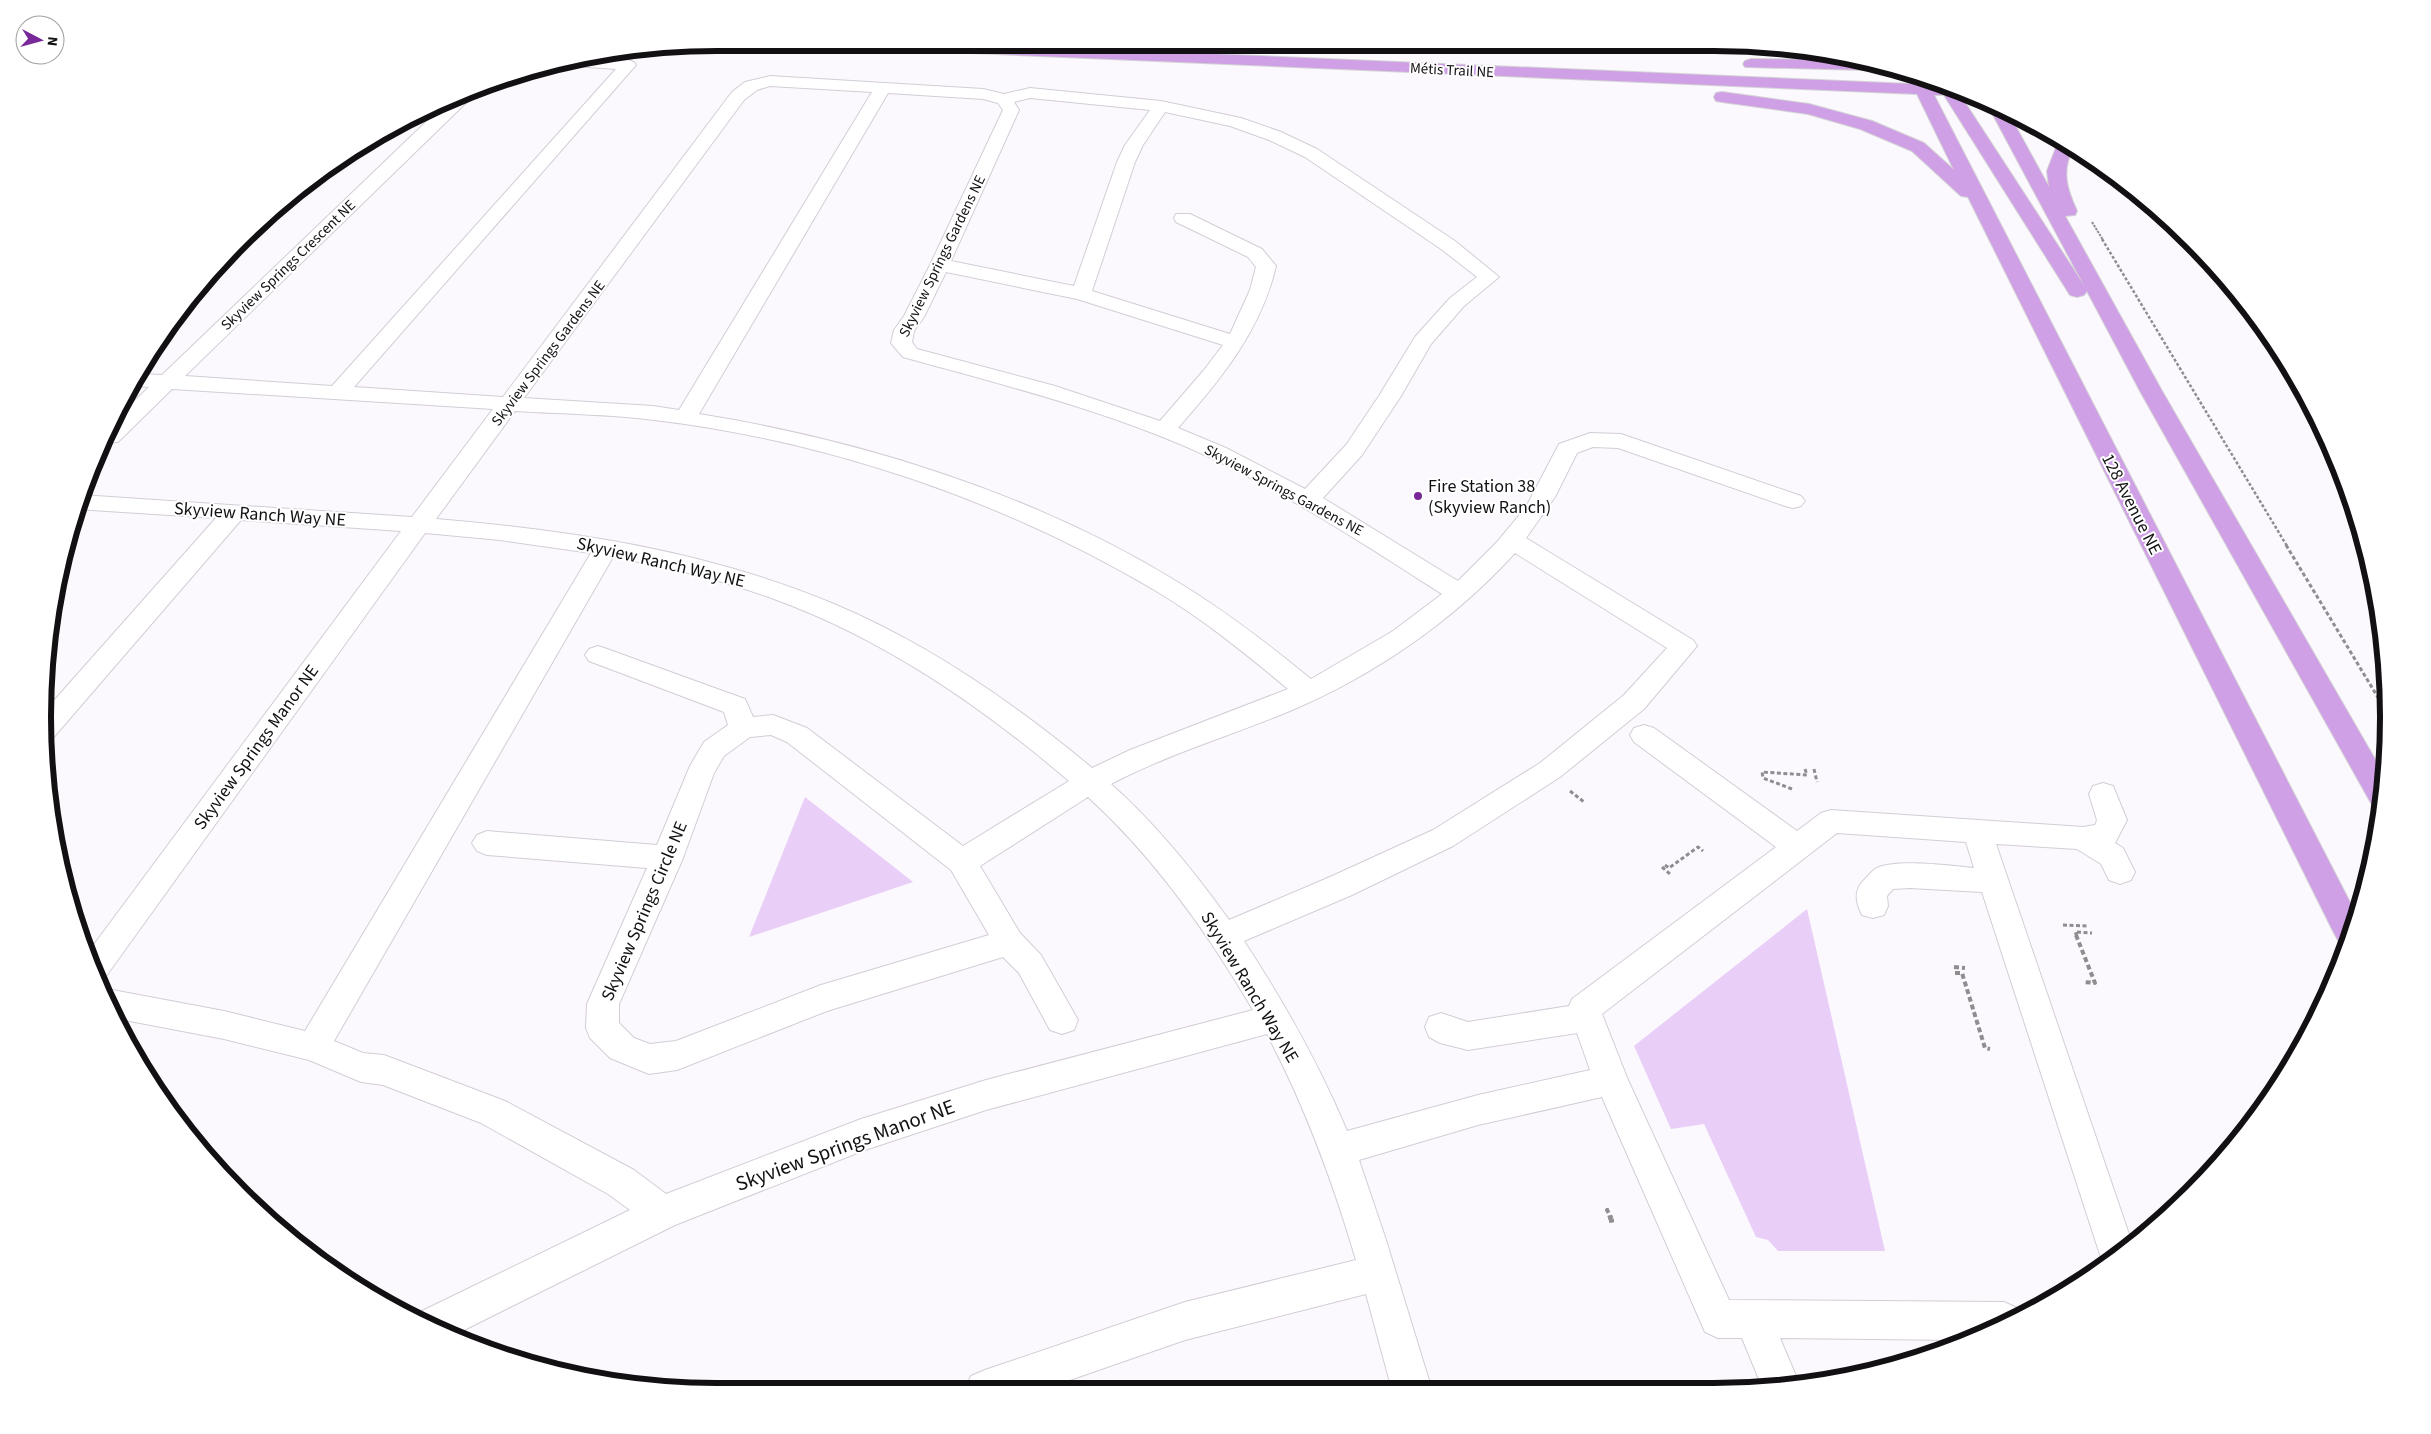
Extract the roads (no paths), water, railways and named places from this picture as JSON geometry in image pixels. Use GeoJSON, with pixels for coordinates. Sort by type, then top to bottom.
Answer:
{"type":"FeatureCollection","features":[{"type":"Feature","properties":{"kind":"main road","name":"Métis Trail NE"},"geometry":{"type":"LineString","coordinates":[[1034,51],[1560,75],[1911,82]]}},
{"type":"Feature","properties":{"kind":"main road"},"geometry":{"type":"LineString","coordinates":[[1737,64],[1848,65]]}},
{"type":"Feature","properties":{"kind":"main road"},"geometry":{"type":"LineString","coordinates":[[1404,68],[1718,65]]}},
{"type":"Feature","properties":{"kind":"main road"},"geometry":{"type":"LineString","coordinates":[[1560,75],[1809,109],[1866,124],[1918,148],[1952,177],[1984,212]]}},
{"type":"Feature","properties":{"kind":"main road","name":"128 Avenue NE"},"geometry":{"type":"LineString","coordinates":[[1920,85],[2346,925]]}},
{"type":"Feature","properties":{"kind":"main road"},"geometry":{"type":"LineString","coordinates":[[1953,96],[2102,330],[2150,391]]}},
{"type":"Feature","properties":{"kind":"main road"},"geometry":{"type":"LineString","coordinates":[[2003,118],[2150,391],[2376,786]]}},
{"type":"Feature","properties":{"kind":"main road"},"geometry":{"type":"LineString","coordinates":[[2063,150],[2057,162],[2056,181],[2078,235],[2130,337],[2150,391]]}},
{"type":"Feature","properties":{"kind":"street"},"geometry":{"type":"LineString","coordinates":[[338,392],[628,65],[595,63]]}},
{"type":"Feature","properties":{"kind":"street","name":"Skyview Springs Gardens NE"},"geometry":{"type":"LineString","coordinates":[[419,525],[738,96],[751,86],[770,81],[883,87],[983,94],[1004,100],[1011,110],[940,264],[914,317],[904,330],[900,343],[910,353],[1050,392],[1164,430],[1196,443],[1308,500],[1459,593]]}},
{"type":"Feature","properties":{"kind":"street"},"geometry":{"type":"LineString","coordinates":[[686,417],[883,87]]}},
{"type":"Feature","properties":{"kind":"street"},"geometry":{"type":"LineString","coordinates":[[1004,100],[1030,93],[1161,106],[1235,122],[1275,136],[1311,152],[1448,245],[1489,277],[1457,302],[1422,341],[1390,396],[1354,450],[1308,500]]}},
{"type":"Feature","properties":{"kind":"street"},"geometry":{"type":"LineString","coordinates":[[1081,294],[1126,162],[1134,145],[1161,106]]}},
{"type":"Feature","properties":{"kind":"street","name":"Skyview Springs Crescent NE"},"geometry":{"type":"LineString","coordinates":[[117,429],[452,107]]}},
{"type":"Feature","properties":{"kind":"street"},"geometry":{"type":"LineString","coordinates":[[1164,430],[1212,375],[1234,342],[1248,319],[1264,283],[1266,266],[1255,253],[1183,218]]}},
{"type":"Feature","properties":{"kind":"street"},"geometry":{"type":"LineString","coordinates":[[940,264],[1081,294],[1234,342]]}},
{"type":"Feature","properties":{"kind":"street"},"geometry":{"type":"LineString","coordinates":[[142,380],[511,403],[686,417],[798,440],[870,459],[1008,506],[1133,568],[1186,600],[1249,643],[1308,692]]}},
{"type":"Feature","properties":{"kind":"street"},"geometry":{"type":"LineString","coordinates":[[962,862],[1091,783],[1142,756],[1240,720],[1308,692],[1367,661],[1408,635],[1459,593],[1512,540],[1535,511],[1553,481],[1567,449],[1590,440],[1621,441],[1792,501]]}},
{"type":"Feature","properties":{"kind":"street","name":"Skyview Ranch Way NE"},"geometry":{"type":"LineString","coordinates":[[87,503],[419,525],[544,537],[670,561],[743,579],[813,606],[880,636],[943,672],[1014,719],[1091,783],[1142,832],[1183,881],[1224,936],[1274,1018],[1309,1086],[1338,1150],[1378,1273],[1410,1383]]}},
{"type":"Feature","properties":{"kind":"street"},"geometry":{"type":"LineString","coordinates":[[51,723],[236,512]]}},
{"type":"Feature","properties":{"kind":"street","name":"Skyview Springs Manor NE"},"geometry":{"type":"LineString","coordinates":[[99,962],[419,525]]}},
{"type":"Feature","properties":{"kind":"street"},"geometry":{"type":"LineString","coordinates":[[1224,936],[1341,886],[1443,838],[1550,770],[1634,702],[1684,646],[1512,540]]}},
{"type":"Feature","properties":{"kind":"street"},"geometry":{"type":"LineString","coordinates":[[313,1046],[606,548]]}},
{"type":"Feature","properties":{"kind":"street"},"geometry":{"type":"LineString","coordinates":[[598,655],[735,706],[743,728],[773,725],[797,735],[962,862],[1009,942],[1030,964],[1062,1020]]}},
{"type":"Feature","properties":{"kind":"street","name":"Skyview Springs Circle NE"},"geometry":{"type":"LineString","coordinates":[[743,728],[714,749],[700,773],[668,858],[603,1004],[602,1028],[622,1048],[649,1059],[677,1055],[821,999],[1009,942]]}},
{"type":"Feature","properties":{"kind":"street"},"geometry":{"type":"LineString","coordinates":[[1644,735],[1797,846]]}},
{"type":"Feature","properties":{"kind":"street"},"geometry":{"type":"LineString","coordinates":[[1993,1321],[1718,1319],[1611,1080],[1584,1009],[1831,820],[2083,838],[2106,835],[2112,820],[2103,794]]}},
{"type":"Feature","properties":{"kind":"street"},"geometry":{"type":"LineString","coordinates":[[1977,831],[2116,1247]]}},
{"type":"Feature","properties":{"kind":"street"},"geometry":{"type":"LineString","coordinates":[[2083,838],[2112,856],[2120,872]]}},
{"type":"Feature","properties":{"kind":"street"},"geometry":{"type":"LineString","coordinates":[[487,843],[668,858]]}},
{"type":"Feature","properties":{"kind":"street"},"geometry":{"type":"LineString","coordinates":[[1873,906],[1871,892],[1885,878],[1910,876],[1994,881]]}},
{"type":"Feature","properties":{"kind":"street"},"geometry":{"type":"LineString","coordinates":[[117,1005],[224,1025],[313,1046],[361,1067],[384,1070],[493,1112],[620,1182],[662,1213]]}},
{"type":"Feature","properties":{"kind":"street"},"geometry":{"type":"LineString","coordinates":[[1441,1027],[1452,1033],[1468,1036],[1587,1017]]}},
{"type":"Feature","properties":{"kind":"street","name":"Skyview Springs Manor NE"},"geometry":{"type":"LineString","coordinates":[[440,1322],[662,1213],[861,1135],[986,1095],[1274,1018]]}},
{"type":"Feature","properties":{"kind":"street"},"geometry":{"type":"LineString","coordinates":[[1338,1150],[1478,1110],[1611,1080]]}},
{"type":"Feature","properties":{"kind":"street"},"geometry":{"type":"LineString","coordinates":[[1005,1383],[1185,1321],[1378,1273]]}},
{"type":"Feature","properties":{"kind":"street"},"geometry":{"type":"LineString","coordinates":[[1753,1319],[1778,1379]]}},
{"type":"Feature","properties":{"kind":"place","name":"Fire Station 38 (Skyview Ranch)"},"geometry":{"type":"Point","coordinates":[1418,496]}}]}
